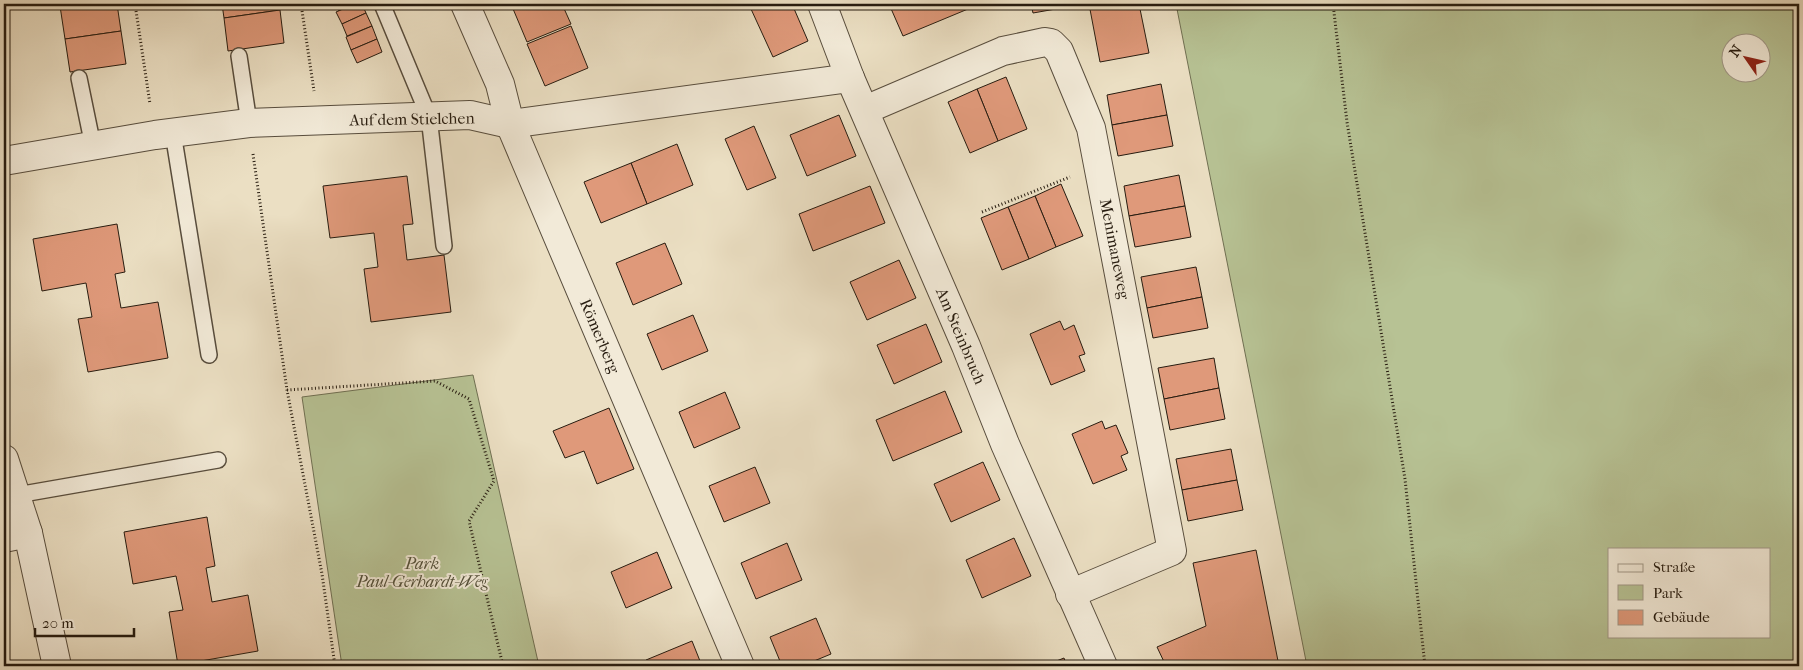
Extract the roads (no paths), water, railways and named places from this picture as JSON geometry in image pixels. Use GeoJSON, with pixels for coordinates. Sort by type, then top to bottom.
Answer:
{"type":"FeatureCollection","features":[{"type":"Feature","properties":{"kind":"street","name":"Römerberg"},"geometry":{"type":"LineString","coordinates":[[464,4],[500,84],[510,124],[740,666]]}},
{"type":"Feature","properties":{"kind":"street","name":"Am Steinbruch"},"geometry":{"type":"LineString","coordinates":[[822,4],[850,78],[966,346],[1005,444],[1070,594],[1104,666]]}},
{"type":"Feature","properties":{"kind":"street","name":"Menimaneweg"},"geometry":{"type":"LineString","coordinates":[[865,110],[1003,51],[1046,42],[1051,43],[1059,51],[1091,128],[1172,551],[1070,594]]}},
{"type":"Feature","properties":{"kind":"street","name":"Auf dem Stielchen"},"geometry":{"type":"LineString","coordinates":[[4,161],[164,134],[249,123],[470,115],[510,124],[850,78]]}},
{"type":"Feature","properties":{"kind":"street"},"geometry":{"type":"LineString","coordinates":[[4,459],[17,495],[16,535],[57,666]]}},
{"type":"Feature","properties":{"kind":"lane"},"geometry":{"type":"LineString","coordinates":[[382,4],[429,117],[444,246]]}},
{"type":"Feature","properties":{"kind":"lane"},"geometry":{"type":"LineString","coordinates":[[239,56],[249,123]]}},
{"type":"Feature","properties":{"kind":"lane"},"geometry":{"type":"LineString","coordinates":[[79,78],[93,146]]}},
{"type":"Feature","properties":{"kind":"lane"},"geometry":{"type":"LineString","coordinates":[[164,134],[209,355]]}},
{"type":"Feature","properties":{"kind":"lane"},"geometry":{"type":"LineString","coordinates":[[17,495],[218,460]]}},
{"type":"Feature","properties":{"kind":"park label","name":"Park Paul-Gerhardt-Weg"},"geometry":{"type":"Point","coordinates":[422,572]}}]}
